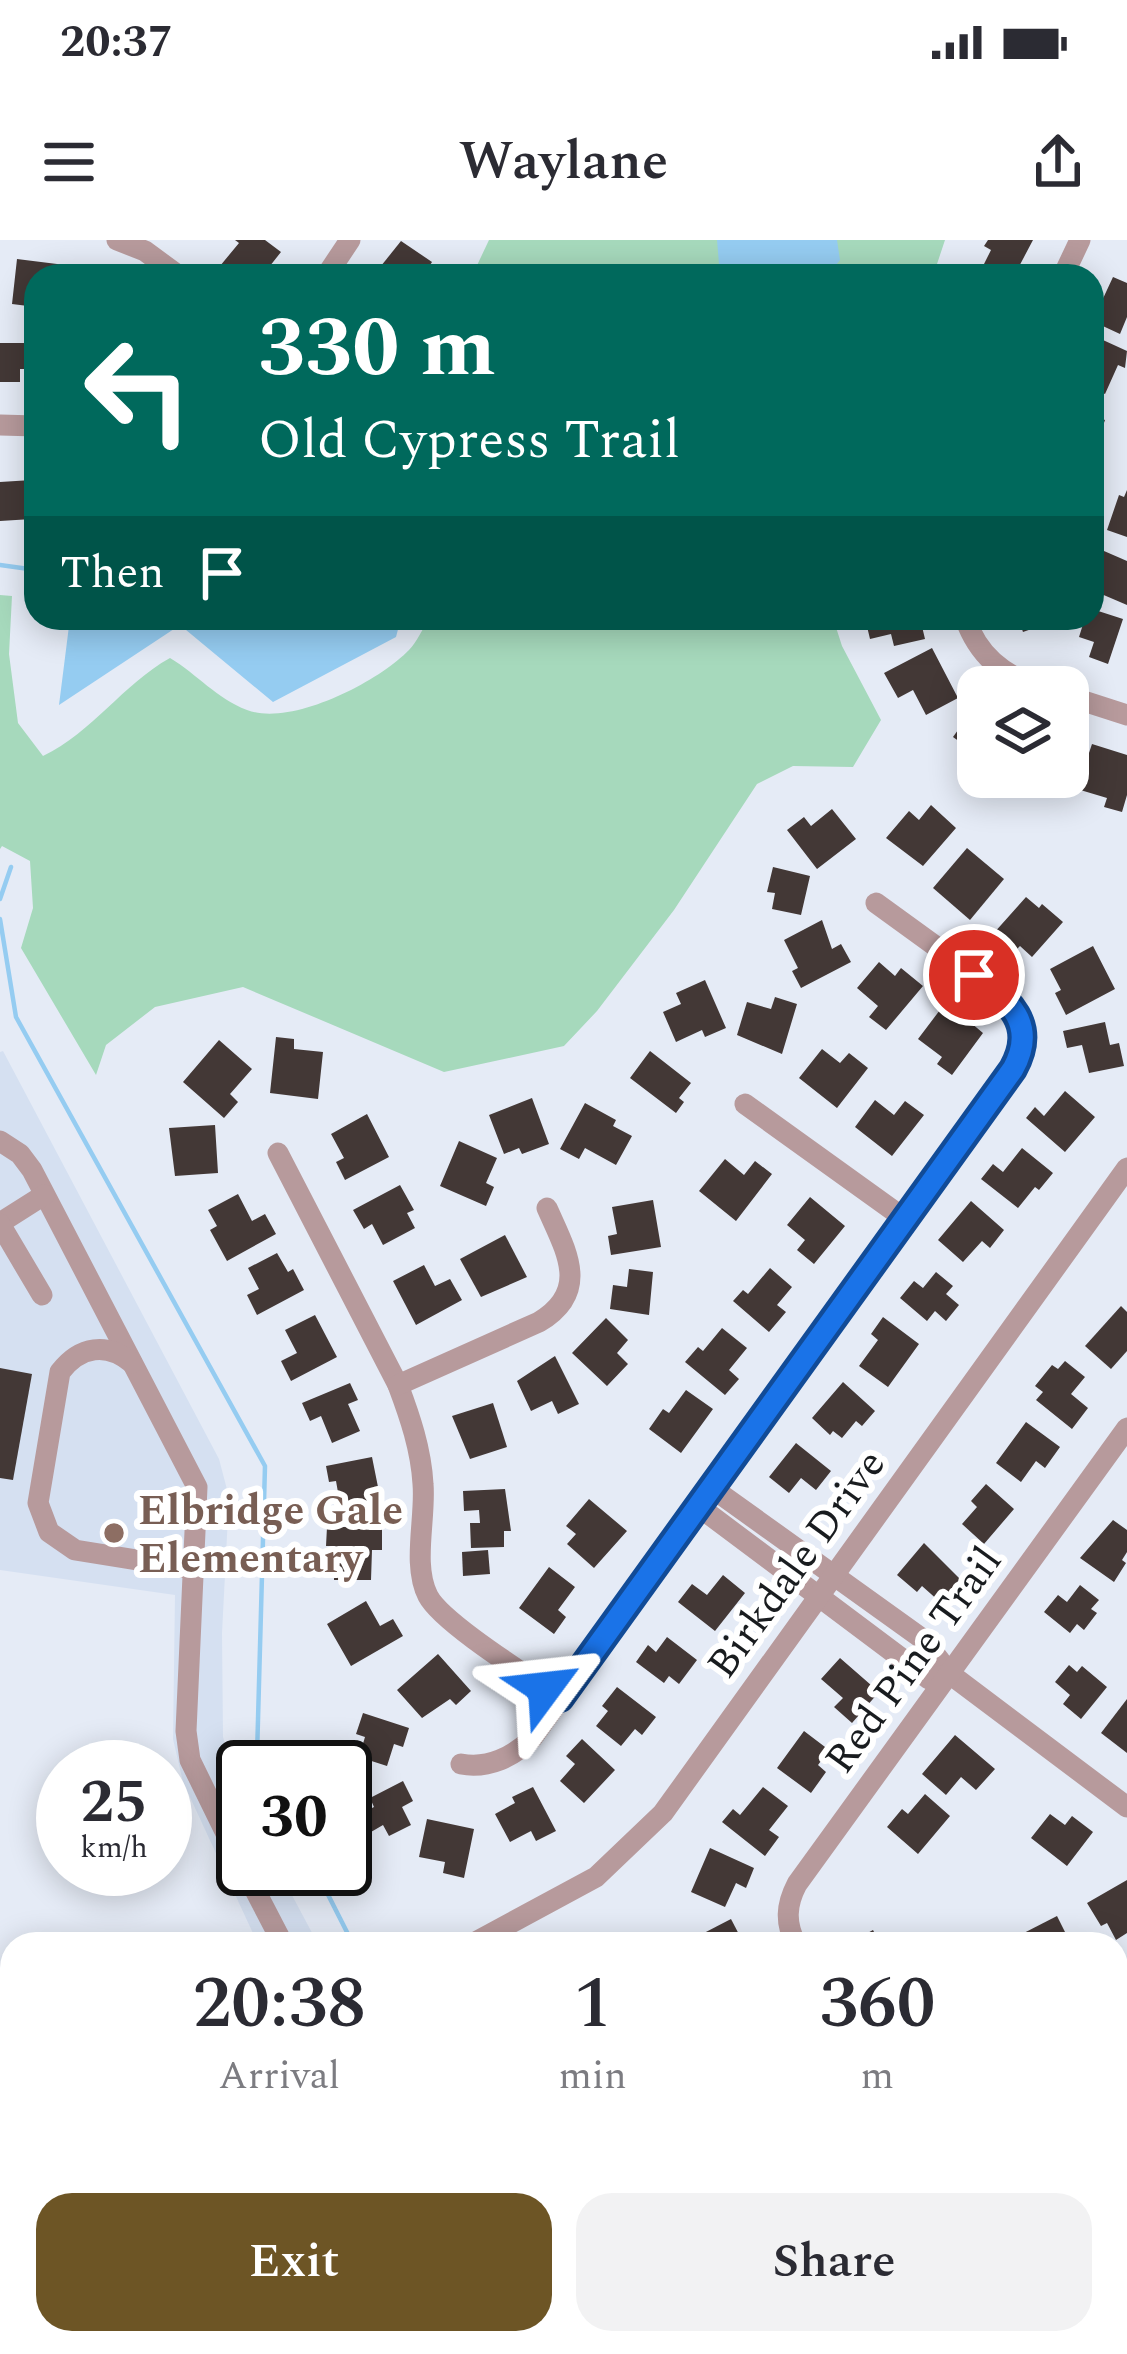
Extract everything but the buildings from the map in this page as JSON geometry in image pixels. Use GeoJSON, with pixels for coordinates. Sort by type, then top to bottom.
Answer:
{"type":"FeatureCollection","features":[{"type":"Feature","properties":{"kind":"street"},"geometry":{"type":"LineString","coordinates":[[117,240],[163,264]]}},
{"type":"Feature","properties":{"kind":"street"},"geometry":{"type":"LineString","coordinates":[[970,630],[997,666]]}},
{"type":"Feature","properties":{"kind":"street"},"geometry":{"type":"LineString","coordinates":[[1089,703],[1127,715]]}},
{"type":"Feature","properties":{"kind":"street"},"geometry":{"type":"LineString","coordinates":[[461,1764],[486,1764],[524,1746],[1013,1069],[1024,1032],[1007,998],[876,903]]}},
{"type":"Feature","properties":{"kind":"street"},"geometry":{"type":"LineString","coordinates":[[746,1104],[905,1219]]}},
{"type":"Feature","properties":{"kind":"street"},"geometry":{"type":"LineString","coordinates":[[0,1141],[20,1154],[44,1195],[197,1486],[186,1731],[190,1760],[216,1813]]}},
{"type":"Feature","properties":{"kind":"street"},"geometry":{"type":"LineString","coordinates":[[278,1153],[398,1385],[417,1444],[423,1482],[422,1570],[427,1595],[444,1615],[560,1698]]}},
{"type":"Feature","properties":{"kind":"street","name":"Birkdale Drive"},"geometry":{"type":"LineString","coordinates":[[494,1932],[596,1877],[646,1833],[1127,1168]]}},
{"type":"Feature","properties":{"kind":"street"},"geometry":{"type":"LineString","coordinates":[[42,1295],[0,1224],[44,1195]]}},
{"type":"Feature","properties":{"kind":"street"},"geometry":{"type":"LineString","coordinates":[[398,1385],[539,1322],[559,1306],[571,1271],[548,1208]]}},
{"type":"Feature","properties":{"kind":"street"},"geometry":{"type":"LineString","coordinates":[[133,1364],[122,1355],[94,1349],[69,1360],[60,1372],[40,1487],[41,1518],[49,1532],[75,1550],[194,1569]]}},
{"type":"Feature","properties":{"kind":"street","name":"Red Pine Trail"},"geometry":{"type":"LineString","coordinates":[[790,1932],[788,1908],[797,1884],[1127,1428]]}},
{"type":"Feature","properties":{"kind":"street"},"geometry":{"type":"LineString","coordinates":[[705,1497],[833,1576],[924,1640],[950,1674],[1127,1807]]}},
{"type":"Feature","properties":{"kind":"street"},"geometry":{"type":"LineString","coordinates":[[705,1497],[819,1596],[929,1679],[950,1674]]}},
{"type":"Feature","properties":{"kind":"street"},"geometry":{"type":"LineString","coordinates":[[258,1896],[277,1932]]}},
{"type":"Feature","properties":{"kind":"shaded area","name":"Elbridge Gale Elementary"},"geometry":{"type":"Polygon","coordinates":[[[3,1051],[219,1459],[229,1497],[222,1633],[224,1740],[216,1740],[216,1853],[192,1801],[192,1740],[173,1739],[175,1595],[0,1570],[3,1051]]]}},
{"type":"Feature","properties":{"kind":"shaded area","name":"Elbridge Gale Elementary"},"geometry":{"type":"Polygon","coordinates":[[[236,1896],[292,1896],[312,1932],[252,1932],[236,1896]]]}},
{"type":"Feature","properties":{"kind":"green space"},"geometry":{"type":"Polygon","coordinates":[[[489,240],[945,240],[937,264],[478,264],[489,240]]]}},
{"type":"Feature","properties":{"kind":"green space"},"geometry":{"type":"Polygon","coordinates":[[[0,595],[12,596],[9,654],[18,723],[43,756],[170,658],[236,705],[265,714],[287,712],[356,688],[409,650],[422,630],[837,630],[881,720],[853,767],[793,766],[757,784],[674,910],[597,1011],[564,1046],[444,1072],[243,987],[155,1007],[106,1045],[96,1075],[21,948],[33,908],[30,861],[0,849],[0,595]]]}},
{"type":"Feature","properties":{"kind":"water"},"geometry":{"type":"Polygon","coordinates":[[[717,240],[837,240],[840,260],[837,264],[719,264],[717,240]]]}},
{"type":"Feature","properties":{"kind":"water"},"geometry":{"type":"Polygon","coordinates":[[[68,630],[172,630],[59,705],[68,630]]]}},
{"type":"Feature","properties":{"kind":"water"},"geometry":{"type":"Polygon","coordinates":[[[186,630],[398,630],[396,637],[273,702],[186,630]]]}},
{"type":"Feature","properties":{"kind":"waterway"},"geometry":{"type":"LineString","coordinates":[[0,565],[24,568]]}},
{"type":"Feature","properties":{"kind":"waterway"},"geometry":{"type":"LineString","coordinates":[[0,899],[11,867]]}},
{"type":"Feature","properties":{"kind":"waterway"},"geometry":{"type":"LineString","coordinates":[[0,919],[16,1017],[265,1466],[257,1740]]}},
{"type":"Feature","properties":{"kind":"waterway"},"geometry":{"type":"LineString","coordinates":[[329,1896],[347,1932]]}},
{"type":"Feature","properties":{"kind":"place","name":"Elbridge Gale Elementary"},"geometry":{"type":"Point","coordinates":[114,1533]}},
{"type":"Feature","properties":{"kind":"route"},"geometry":{"type":"LineString","coordinates":[[545,1688],[560,1698],[1013,1069],[1023,1045],[1021,1020],[1007,998],[974,975]]}}]}
